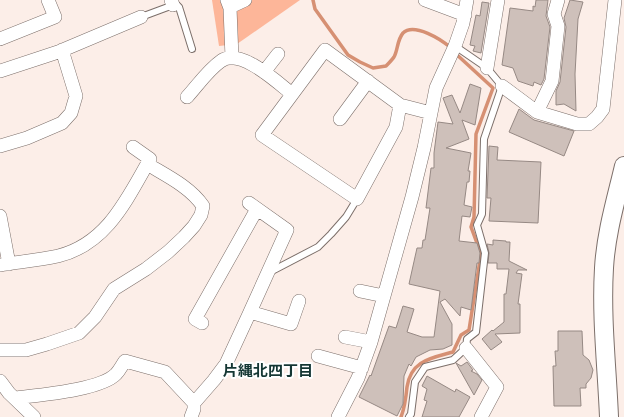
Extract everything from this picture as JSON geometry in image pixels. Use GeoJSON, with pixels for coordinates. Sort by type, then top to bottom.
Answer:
{"type":"FeatureCollection","features":[{"type":"Feature","properties":{"kind":"street"},"geometry":{"type":"LineString","coordinates":[[0,39],[55,17],[48,0]]}},
{"type":"Feature","properties":{"kind":"street"},"geometry":{"type":"LineString","coordinates":[[232,58],[228,3],[245,0]]}},
{"type":"Feature","properties":{"kind":"street"},"geometry":{"type":"LineString","coordinates":[[425,0],[464,15]]}},
{"type":"Feature","properties":{"kind":"street"},"geometry":{"type":"LineString","coordinates":[[338,417],[362,368],[371,342],[412,197],[436,88],[455,46],[463,23],[467,0]]}},
{"type":"Feature","properties":{"kind":"street"},"geometry":{"type":"LineString","coordinates":[[487,68],[498,0]]}},
{"type":"Feature","properties":{"kind":"street"},"geometry":{"type":"LineString","coordinates":[[537,112],[552,81],[558,26],[554,14],[558,0]]}},
{"type":"Feature","properties":{"kind":"street"},"geometry":{"type":"LineString","coordinates":[[502,86],[537,112],[578,124],[589,124],[603,109],[615,0]]}},
{"type":"Feature","properties":{"kind":"street"},"geometry":{"type":"LineString","coordinates":[[0,71],[62,50],[141,17]]}},
{"type":"Feature","properties":{"kind":"street"},"geometry":{"type":"LineString","coordinates":[[0,146],[27,138],[62,123],[71,113],[76,96],[62,50]]}},
{"type":"Feature","properties":{"kind":"street"},"geometry":{"type":"LineString","coordinates":[[400,105],[396,127],[357,199],[262,135],[325,50],[400,105],[431,114]]}},
{"type":"Feature","properties":{"kind":"street"},"geometry":{"type":"LineString","coordinates":[[264,72],[278,54]]}},
{"type":"Feature","properties":{"kind":"street"},"geometry":{"type":"LineString","coordinates":[[187,97],[222,60],[232,58],[246,60],[292,94]]}},
{"type":"Feature","properties":{"kind":"street"},"geometry":{"type":"LineString","coordinates":[[340,119],[368,81]]}},
{"type":"Feature","properties":{"kind":"street"},"geometry":{"type":"LineString","coordinates":[[0,216],[5,265],[59,255],[76,249],[101,233],[113,220],[150,159],[133,147]]}},
{"type":"Feature","properties":{"kind":"street"},"geometry":{"type":"LineString","coordinates":[[0,350],[26,350],[79,333],[94,317],[114,289],[146,269],[168,252],[194,226],[201,215],[203,206],[196,196],[188,189],[147,164]]}},
{"type":"Feature","properties":{"kind":"street"},"geometry":{"type":"LineString","coordinates":[[609,417],[603,304],[604,267],[608,230],[624,166]]}},
{"type":"Feature","properties":{"kind":"street"},"geometry":{"type":"LineString","coordinates":[[191,417],[194,409],[194,403],[226,364],[287,230],[253,206],[195,319],[202,322]]}},
{"type":"Feature","properties":{"kind":"street"},"geometry":{"type":"LineString","coordinates":[[360,291],[384,296]]}},
{"type":"Feature","properties":{"kind":"street"},"geometry":{"type":"LineString","coordinates":[[250,312],[291,324],[299,301]]}},
{"type":"Feature","properties":{"kind":"street"},"geometry":{"type":"LineString","coordinates":[[345,337],[371,342]]}},
{"type":"Feature","properties":{"kind":"street"},"geometry":{"type":"LineString","coordinates":[[466,348],[497,387],[481,417]]}},
{"type":"Feature","properties":{"kind":"street"},"geometry":{"type":"LineString","coordinates":[[318,356],[362,368]]}},
{"type":"Feature","properties":{"kind":"street"},"geometry":{"type":"LineString","coordinates":[[15,398],[85,387],[105,381],[116,374],[125,361],[165,372],[194,403]]}},
{"type":"Feature","properties":{"kind":"street"},"geometry":{"type":"LineString","coordinates":[[0,382],[34,417]]}},
{"type":"Feature","properties":{"kind":"lane"},"geometry":{"type":"LineString","coordinates":[[141,17],[172,2],[176,4],[179,7],[192,49]]}},
{"type":"Feature","properties":{"kind":"lane"},"geometry":{"type":"LineString","coordinates":[[409,417],[411,414],[415,382],[425,367],[453,360],[466,348],[466,339],[476,332],[485,253],[477,225],[482,214],[484,140],[502,86],[487,68],[455,46]]}},
{"type":"Feature","properties":{"kind":"lane"},"geometry":{"type":"LineString","coordinates":[[267,274],[318,247],[346,217],[357,199]]}},
{"type":"Feature","properties":{"kind":"shaded area"},"geometry":{"type":"Polygon","coordinates":[[[212,0],[300,0],[237,44],[219,46],[212,0]]]}},
{"type":"Feature","properties":{"kind":"building"},"geometry":{"type":"Polygon","coordinates":[[[536,0],[548,0],[546,16],[550,27],[544,79],[541,85],[534,82],[533,86],[518,81],[513,68],[502,65],[510,8],[533,11],[533,6],[535,7],[536,0]]]}},
{"type":"Feature","properties":{"kind":"building"},"geometry":{"type":"Polygon","coordinates":[[[570,0],[583,2],[578,19],[575,74],[576,111],[564,104],[556,105],[556,91],[560,82],[566,27],[564,18],[570,0]]]}},
{"type":"Feature","properties":{"kind":"building"},"geometry":{"type":"Polygon","coordinates":[[[482,2],[489,3],[481,53],[473,51],[475,46],[470,45],[476,15],[480,16],[482,2]]]}},
{"type":"Feature","properties":{"kind":"building"},"geometry":{"type":"Polygon","coordinates":[[[470,84],[481,88],[475,125],[462,120],[469,139],[446,148],[471,153],[468,171],[470,171],[469,182],[467,182],[464,205],[472,207],[470,217],[462,216],[459,241],[477,243],[480,253],[479,263],[477,263],[471,310],[461,307],[460,316],[445,299],[440,302],[452,324],[452,345],[443,349],[430,350],[416,357],[411,366],[409,364],[404,376],[403,404],[397,416],[359,397],[370,375],[371,376],[389,326],[396,328],[403,306],[414,309],[407,332],[422,337],[434,337],[440,291],[409,284],[417,248],[422,248],[423,240],[425,240],[430,208],[426,208],[431,168],[434,168],[434,153],[438,122],[453,124],[443,98],[452,95],[460,113],[470,84]]]}},
{"type":"Feature","properties":{"kind":"building"},"geometry":{"type":"Polygon","coordinates":[[[519,109],[534,120],[574,131],[564,156],[509,132],[519,109]]]}},
{"type":"Feature","properties":{"kind":"building"},"geometry":{"type":"Polygon","coordinates":[[[489,146],[498,147],[497,160],[541,162],[538,223],[489,221],[491,198],[487,198],[489,146]]]}},
{"type":"Feature","properties":{"kind":"building"},"geometry":{"type":"Polygon","coordinates":[[[493,240],[510,242],[509,261],[527,270],[518,270],[516,273],[522,274],[518,304],[520,304],[520,333],[495,334],[502,342],[491,350],[482,339],[504,322],[504,294],[506,294],[509,269],[497,269],[497,263],[488,263],[489,253],[487,244],[493,245],[493,240]]]}},
{"type":"Feature","properties":{"kind":"building"},"geometry":{"type":"Polygon","coordinates":[[[558,331],[582,331],[583,355],[589,360],[593,370],[591,378],[586,384],[586,388],[580,388],[581,406],[554,406],[553,366],[556,366],[555,351],[558,351],[558,331]]]}},
{"type":"Feature","properties":{"kind":"building"},"geometry":{"type":"Polygon","coordinates":[[[467,362],[473,370],[471,371],[477,374],[482,380],[474,395],[456,363],[461,366],[467,362]]]}},
{"type":"Feature","properties":{"kind":"building"},"geometry":{"type":"Polygon","coordinates":[[[427,376],[455,392],[456,389],[470,397],[459,417],[422,417],[427,401],[424,400],[427,389],[422,386],[427,376]]]}},
{"type":"Feature","properties":{"kind":"waterway"},"geometry":{"type":"LineString","coordinates":[[313,0],[315,9],[348,55],[373,68],[386,66],[390,62],[394,57],[401,36],[408,30],[428,33],[451,48]]}},
{"type":"Feature","properties":{"kind":"waterway"},"geometry":{"type":"LineString","coordinates":[[401,417],[409,378],[413,371],[418,366],[430,359],[453,352],[461,335],[469,330],[481,254],[471,227],[474,217],[476,134],[493,88],[455,53]]}},
{"type":"Feature","properties":{"kind":"district","name":"片縄北四丁目"},"geometry":{"type":"Point","coordinates":[268,371]}}]}
